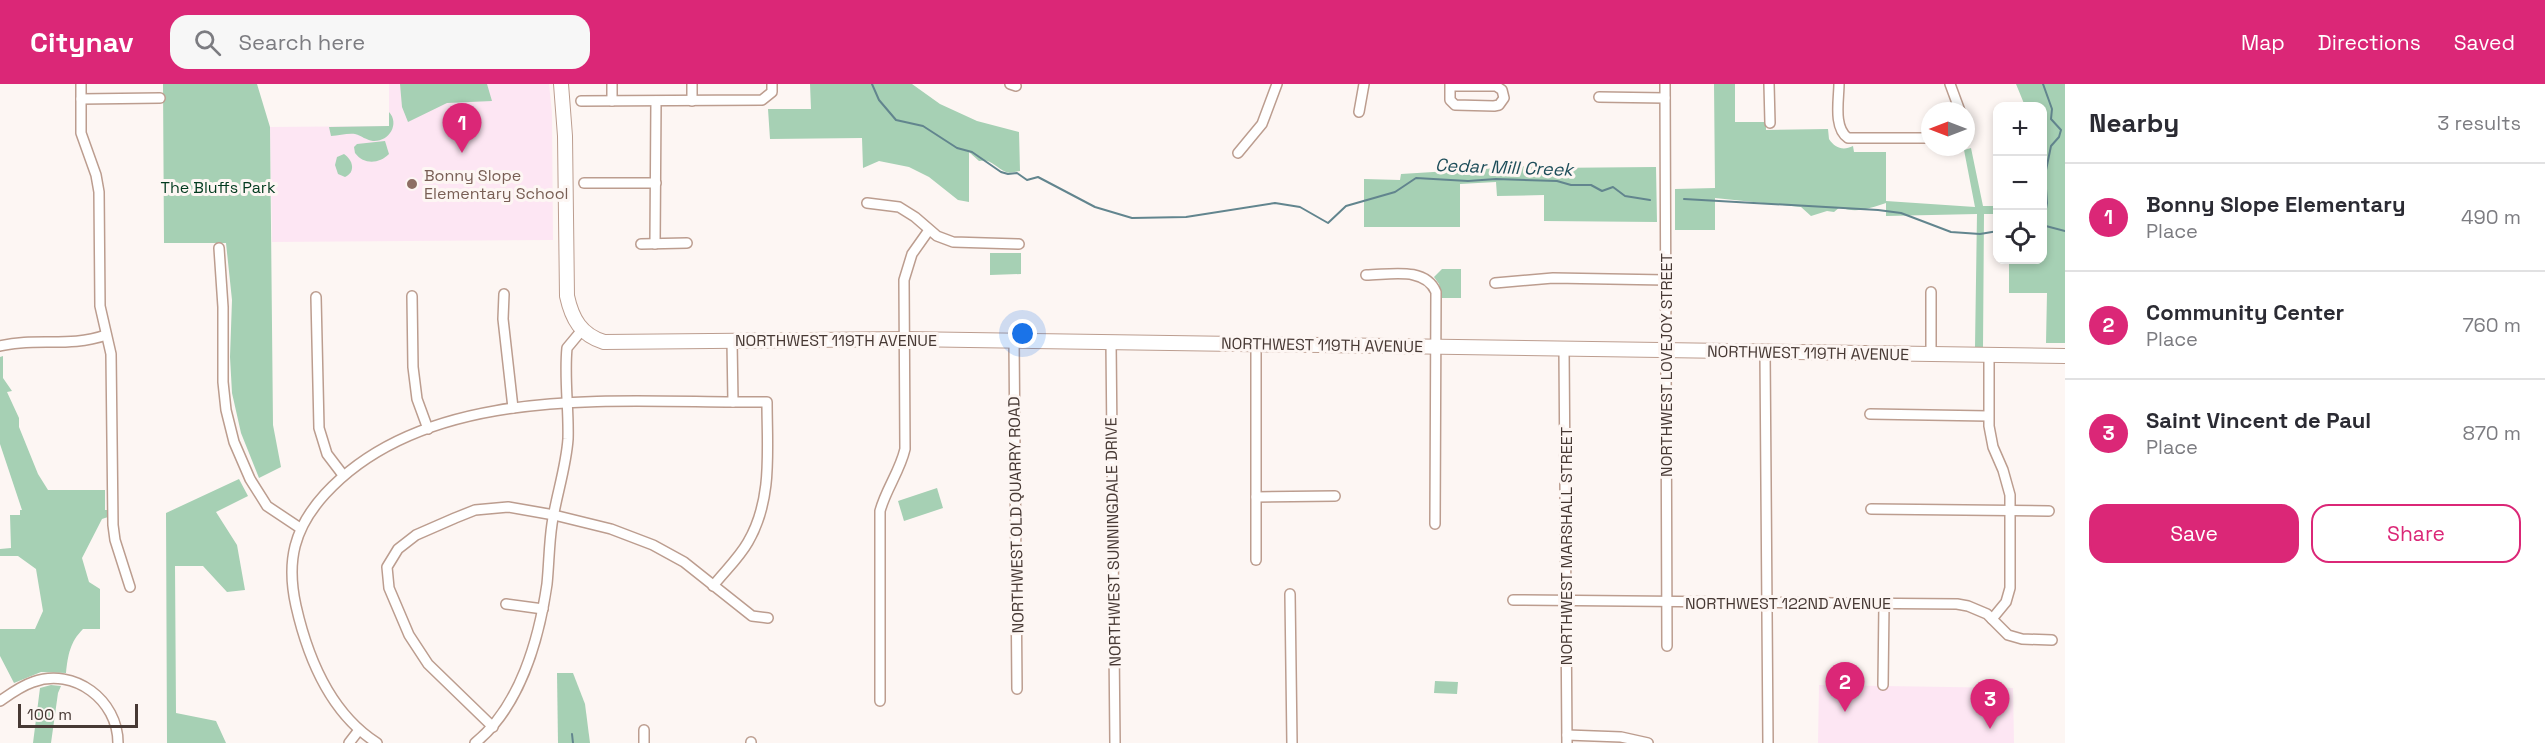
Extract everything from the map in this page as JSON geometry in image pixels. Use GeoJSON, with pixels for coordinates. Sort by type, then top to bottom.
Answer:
{"type":"FeatureCollection","features":[{"type":"Feature","properties":{"kind":"street"},"geometry":{"type":"LineString","coordinates":[[81,84],[83,141],[96,175],[99,192],[100,306],[111,354],[114,534],[130,587]]}},
{"type":"Feature","properties":{"kind":"street"},"geometry":{"type":"LineString","coordinates":[[476,743],[493,727],[524,670],[543,609],[554,515],[566,457],[567,348],[572,339],[582,330],[573,317],[567,296],[565,136],[561,84]]}},
{"type":"Feature","properties":{"kind":"street"},"geometry":{"type":"LineString","coordinates":[[612,84],[612,101]]}},
{"type":"Feature","properties":{"kind":"street"},"geometry":{"type":"LineString","coordinates":[[692,84],[692,101]]}},
{"type":"Feature","properties":{"kind":"street"},"geometry":{"type":"LineString","coordinates":[[581,101],[762,100],[772,92],[772,84]]}},
{"type":"Feature","properties":{"kind":"street"},"geometry":{"type":"LineString","coordinates":[[1238,153],[1262,123],[1277,84]]}},
{"type":"Feature","properties":{"kind":"street"},"geometry":{"type":"LineString","coordinates":[[1359,112],[1364,84]]}},
{"type":"Feature","properties":{"kind":"street","name":"NORTHWEST LOVEJOY STREET"},"geometry":{"type":"LineString","coordinates":[[1665,84],[1667,646]]}},
{"type":"Feature","properties":{"kind":"street"},"geometry":{"type":"LineString","coordinates":[[1769,84],[1770,123]]}},
{"type":"Feature","properties":{"kind":"street"},"geometry":{"type":"LineString","coordinates":[[1839,84],[1840,126],[1842,134],[1848,138],[1921,138]]}},
{"type":"Feature","properties":{"kind":"street"},"geometry":{"type":"LineString","coordinates":[[1950,84],[1957,102]]}},
{"type":"Feature","properties":{"kind":"street"},"geometry":{"type":"LineString","coordinates":[[1450,85],[1496,86],[1502,90],[1504,98],[1499,105],[1494,106],[1455,105],[1450,100],[1450,85]]}},
{"type":"Feature","properties":{"kind":"street"},"geometry":{"type":"LineString","coordinates":[[1599,97],[1665,98]]}},
{"type":"Feature","properties":{"kind":"street"},"geometry":{"type":"LineString","coordinates":[[81,99],[160,98]]}},
{"type":"Feature","properties":{"kind":"street"},"geometry":{"type":"LineString","coordinates":[[655,244],[656,101]]}},
{"type":"Feature","properties":{"kind":"street"},"geometry":{"type":"LineString","coordinates":[[584,183],[656,183]]}},
{"type":"Feature","properties":{"kind":"street"},"geometry":{"type":"LineString","coordinates":[[867,203],[899,207],[946,240],[961,244],[1019,244]]}},
{"type":"Feature","properties":{"kind":"street"},"geometry":{"type":"LineString","coordinates":[[880,701],[880,511],[902,463],[905,449],[905,274],[912,254],[929,230]]}},
{"type":"Feature","properties":{"kind":"street"},"geometry":{"type":"LineString","coordinates":[[641,244],[687,243]]}},
{"type":"Feature","properties":{"kind":"street"},"geometry":{"type":"LineString","coordinates":[[219,248],[224,307],[223,382],[226,410],[234,442],[250,479],[267,506],[300,528]]}},
{"type":"Feature","properties":{"kind":"street"},"geometry":{"type":"LineString","coordinates":[[1366,274],[1419,275],[1431,282],[1437,297],[1437,334],[1434,347],[1435,524]]}},
{"type":"Feature","properties":{"kind":"street"},"geometry":{"type":"LineString","coordinates":[[1495,283],[1553,278],[1666,280]]}},
{"type":"Feature","properties":{"kind":"street"},"geometry":{"type":"LineString","coordinates":[[1931,292],[1931,355]]}},
{"type":"Feature","properties":{"kind":"street"},"geometry":{"type":"LineString","coordinates":[[504,294],[503,319],[513,408]]}},
{"type":"Feature","properties":{"kind":"street"},"geometry":{"type":"LineString","coordinates":[[412,296],[413,367],[417,399],[428,429]]}},
{"type":"Feature","properties":{"kind":"street"},"geometry":{"type":"LineString","coordinates":[[316,297],[319,428],[327,454],[343,475]]}},
{"type":"Feature","properties":{"kind":"street","name":"NORTHWEST 119TH AVENUE"},"geometry":{"type":"LineString","coordinates":[[582,330],[599,340],[618,343],[905,339],[2065,356]]}},
{"type":"Feature","properties":{"kind":"street"},"geometry":{"type":"LineString","coordinates":[[0,346],[19,342],[83,342],[106,335]]}},
{"type":"Feature","properties":{"kind":"street","name":"NORTHWEST OLD QUARRY ROAD"},"geometry":{"type":"LineString","coordinates":[[1014,340],[1017,689]]}},
{"type":"Feature","properties":{"kind":"street"},"geometry":{"type":"LineString","coordinates":[[732,341],[733,402]]}},
{"type":"Feature","properties":{"kind":"street","name":"NORTHWEST SUNNINGDALE DRIVE"},"geometry":{"type":"LineString","coordinates":[[1111,342],[1115,743]]}},
{"type":"Feature","properties":{"kind":"street"},"geometry":{"type":"LineString","coordinates":[[1256,344],[1256,560]]}},
{"type":"Feature","properties":{"kind":"street","name":"NORTHWEST MARSHALL STREET"},"geometry":{"type":"LineString","coordinates":[[1564,349],[1567,739]]}},
{"type":"Feature","properties":{"kind":"street"},"geometry":{"type":"LineString","coordinates":[[1765,352],[1768,743]]}},
{"type":"Feature","properties":{"kind":"street"},"geometry":{"type":"LineString","coordinates":[[1989,356],[1988,416],[1993,447],[2008,485],[2010,510],[2010,588],[2006,602],[1992,619]]}},
{"type":"Feature","properties":{"kind":"street"},"geometry":{"type":"LineString","coordinates":[[377,743],[343,715],[322,681],[298,614],[291,570],[300,528],[319,501],[343,475],[382,449],[428,429],[513,408],[567,401],[767,402],[766,496],[747,544],[713,586]]}},
{"type":"Feature","properties":{"kind":"street"},"geometry":{"type":"LineString","coordinates":[[1869,414],[1988,416]]}},
{"type":"Feature","properties":{"kind":"street"},"geometry":{"type":"LineString","coordinates":[[1256,497],[1335,496]]}},
{"type":"Feature","properties":{"kind":"street"},"geometry":{"type":"LineString","coordinates":[[493,727],[428,664],[409,635],[393,600],[387,567],[398,549],[416,535],[475,510],[508,507],[554,515],[611,529],[653,544],[684,562],[752,615],[768,618]]}},
{"type":"Feature","properties":{"kind":"street"},"geometry":{"type":"LineString","coordinates":[[1870,509],[2049,511]]}},
{"type":"Feature","properties":{"kind":"street"},"geometry":{"type":"LineString","coordinates":[[1290,594],[1292,743]]}},
{"type":"Feature","properties":{"kind":"street","name":"NORTHWEST 122ND AVENUE"},"geometry":{"type":"LineString","coordinates":[[1513,600],[1968,606],[1980,610],[2002,631],[2015,638],[2052,640]]}},
{"type":"Feature","properties":{"kind":"street"},"geometry":{"type":"LineString","coordinates":[[506,604],[543,609]]}},
{"type":"Feature","properties":{"kind":"street"},"geometry":{"type":"LineString","coordinates":[[1883,685],[1884,604]]}},
{"type":"Feature","properties":{"kind":"street"},"geometry":{"type":"LineString","coordinates":[[0,701],[34,681],[66,679],[94,692],[104,702],[112,714],[118,743]]}},
{"type":"Feature","properties":{"kind":"street"},"geometry":{"type":"LineString","coordinates":[[349,743],[359,730]]}},
{"type":"Feature","properties":{"kind":"street"},"geometry":{"type":"LineString","coordinates":[[644,730],[644,743]]}},
{"type":"Feature","properties":{"kind":"street"},"geometry":{"type":"LineString","coordinates":[[1567,739],[1609,736],[1648,743]]}},
{"type":"Feature","properties":{"kind":"shaded area","name":"Bonny Slope Elementary School"},"geometry":{"type":"Polygon","coordinates":[[[389,84],[549,84],[552,113],[553,240],[272,242],[270,127],[389,126],[389,84]]]}},
{"type":"Feature","properties":{"kind":"shaded area"},"geometry":{"type":"Polygon","coordinates":[[[1819,685],[2013,688],[2014,743],[1818,743],[1819,685]]]}},
{"type":"Feature","properties":{"kind":"green space","name":"The Bluffs Park"},"geometry":{"type":"Polygon","coordinates":[[[163,84],[257,84],[270,127],[273,425],[281,467],[259,478],[241,433],[232,393],[230,357],[232,300],[226,243],[164,243],[163,84]]]}},
{"type":"Feature","properties":{"kind":"green space"},"geometry":{"type":"Polygon","coordinates":[[[400,84],[487,84],[492,101],[447,103],[408,122],[402,107],[400,84]]]}},
{"type":"Feature","properties":{"kind":"green space"},"geometry":{"type":"Polygon","coordinates":[[[810,84],[912,84],[940,104],[977,121],[1019,132],[1020,171],[1006,172],[990,162],[979,161],[969,152],[969,202],[958,200],[929,177],[909,167],[879,161],[863,168],[862,138],[770,139],[768,109],[811,109],[810,84]]]}},
{"type":"Feature","properties":{"kind":"green space"},"geometry":{"type":"Polygon","coordinates":[[[1714,84],[1735,84],[1735,122],[1766,122],[1766,130],[1828,129],[1829,139],[1840,148],[1853,146],[1854,152],[1886,152],[1886,201],[1975,207],[1965,156],[1973,156],[1983,206],[1993,206],[1993,214],[1984,214],[1983,347],[1975,347],[1977,214],[1886,216],[1886,203],[1857,210],[1840,207],[1834,212],[1827,211],[1811,216],[1801,207],[1715,198],[1715,230],[1675,230],[1675,189],[1715,188],[1714,84]]]}},
{"type":"Feature","properties":{"kind":"green space"},"geometry":{"type":"Polygon","coordinates":[[[2016,84],[2065,84],[2065,343],[2046,343],[2047,293],[2009,293],[2009,264],[2047,264],[2047,102],[2023,102],[2016,84]]]}},
{"type":"Feature","properties":{"kind":"green space"},"geometry":{"type":"Polygon","coordinates":[[[389,112],[393,127],[384,139],[373,141],[352,134],[331,136],[329,127],[389,126],[389,112]]]}},
{"type":"Feature","properties":{"kind":"green space"},"geometry":{"type":"Polygon","coordinates":[[[385,141],[389,154],[381,160],[372,162],[363,160],[355,153],[354,147],[357,144],[385,141]]]}},
{"type":"Feature","properties":{"kind":"green space"},"geometry":{"type":"Polygon","coordinates":[[[344,154],[350,159],[352,166],[351,172],[345,177],[338,174],[335,165],[337,157],[344,154]]]}},
{"type":"Feature","properties":{"kind":"green space"},"geometry":{"type":"Polygon","coordinates":[[[1544,165],[1544,168],[1656,167],[1657,222],[1544,221],[1544,195],[1497,196],[1496,182],[1460,184],[1460,227],[1364,227],[1364,179],[1400,180],[1401,174],[1544,165]]]}},
{"type":"Feature","properties":{"kind":"green space"},"geometry":{"type":"Polygon","coordinates":[[[990,253],[1021,253],[1021,274],[990,275],[990,253]]]}},
{"type":"Feature","properties":{"kind":"green space"},"geometry":{"type":"Polygon","coordinates":[[[1442,269],[1461,269],[1461,298],[1442,298],[1439,284],[1434,277],[1442,269]]]}},
{"type":"Feature","properties":{"kind":"green space"},"geometry":{"type":"Polygon","coordinates":[[[3,356],[3,378],[12,391],[7,392],[19,418],[19,427],[38,474],[48,490],[105,490],[105,510],[108,510],[108,517],[102,519],[82,558],[89,582],[100,589],[100,629],[83,629],[75,639],[70,649],[66,673],[41,672],[14,683],[0,656],[0,629],[35,629],[43,611],[36,569],[18,556],[0,556],[0,549],[11,548],[10,515],[20,515],[20,510],[22,510],[0,444],[0,357],[3,356]]]}},
{"type":"Feature","properties":{"kind":"green space"},"geometry":{"type":"Polygon","coordinates":[[[239,479],[248,496],[216,512],[237,545],[245,590],[227,592],[203,566],[175,566],[176,713],[216,721],[226,743],[167,743],[166,513],[239,479]]]}},
{"type":"Feature","properties":{"kind":"green space"},"geometry":{"type":"Polygon","coordinates":[[[937,488],[943,508],[904,521],[898,501],[937,488]]]}},
{"type":"Feature","properties":{"kind":"green space"},"geometry":{"type":"Polygon","coordinates":[[[557,673],[573,673],[585,704],[590,743],[558,743],[557,673]]]}},
{"type":"Feature","properties":{"kind":"green space"},"geometry":{"type":"Polygon","coordinates":[[[1435,681],[1458,682],[1457,694],[1434,693],[1435,681]]]}},
{"type":"Feature","properties":{"kind":"green space"},"geometry":{"type":"Polygon","coordinates":[[[51,685],[61,686],[51,743],[33,743],[40,688],[51,685]]]}},
{"type":"Feature","properties":{"kind":"waterway","name":"Cedar Mill Creek"},"geometry":{"type":"LineString","coordinates":[[872,84],[879,100],[896,120],[923,126],[957,148],[972,152],[1001,172],[1017,173],[1027,180],[1038,177],[1095,207],[1132,218],[1186,217],[1275,203],[1300,207],[1328,223],[1346,206],[1395,192],[1416,178],[1468,181],[1496,179],[1557,181],[1571,185],[1591,185],[1602,191],[1613,187],[1625,196],[1650,200]]}},
{"type":"Feature","properties":{"kind":"waterway","name":"Cedar Mill Creek"},"geometry":{"type":"LineString","coordinates":[[2043,84],[2052,109],[2051,119],[2061,130],[2059,137],[2051,146],[2045,175],[2046,210]]}},
{"type":"Feature","properties":{"kind":"waterway","name":"Cedar Mill Creek"},"geometry":{"type":"LineString","coordinates":[[1684,199],[1878,210],[1901,213],[1951,232],[1980,234],[1993,232]]}},
{"type":"Feature","properties":{"kind":"waterway","name":"Cedar Mill Creek"},"geometry":{"type":"LineString","coordinates":[[2047,226],[2065,231]]}},
{"type":"Feature","properties":{"kind":"waterway"},"geometry":{"type":"LineString","coordinates":[[572,734],[573,743]]}},
{"type":"Feature","properties":{"kind":"place","name":"Bonny Slope Elementary"},"geometry":{"type":"Point","coordinates":[462,153]}},
{"type":"Feature","properties":{"kind":"place","name":"Bonny Slope Elementary School"},"geometry":{"type":"Point","coordinates":[412,184]}},
{"type":"Feature","properties":{"kind":"place","name":"Community Center"},"geometry":{"type":"Point","coordinates":[1845,712]}},
{"type":"Feature","properties":{"kind":"place","name":"Saint Vincent de Paul"},"geometry":{"type":"Point","coordinates":[1990,729]}}]}
